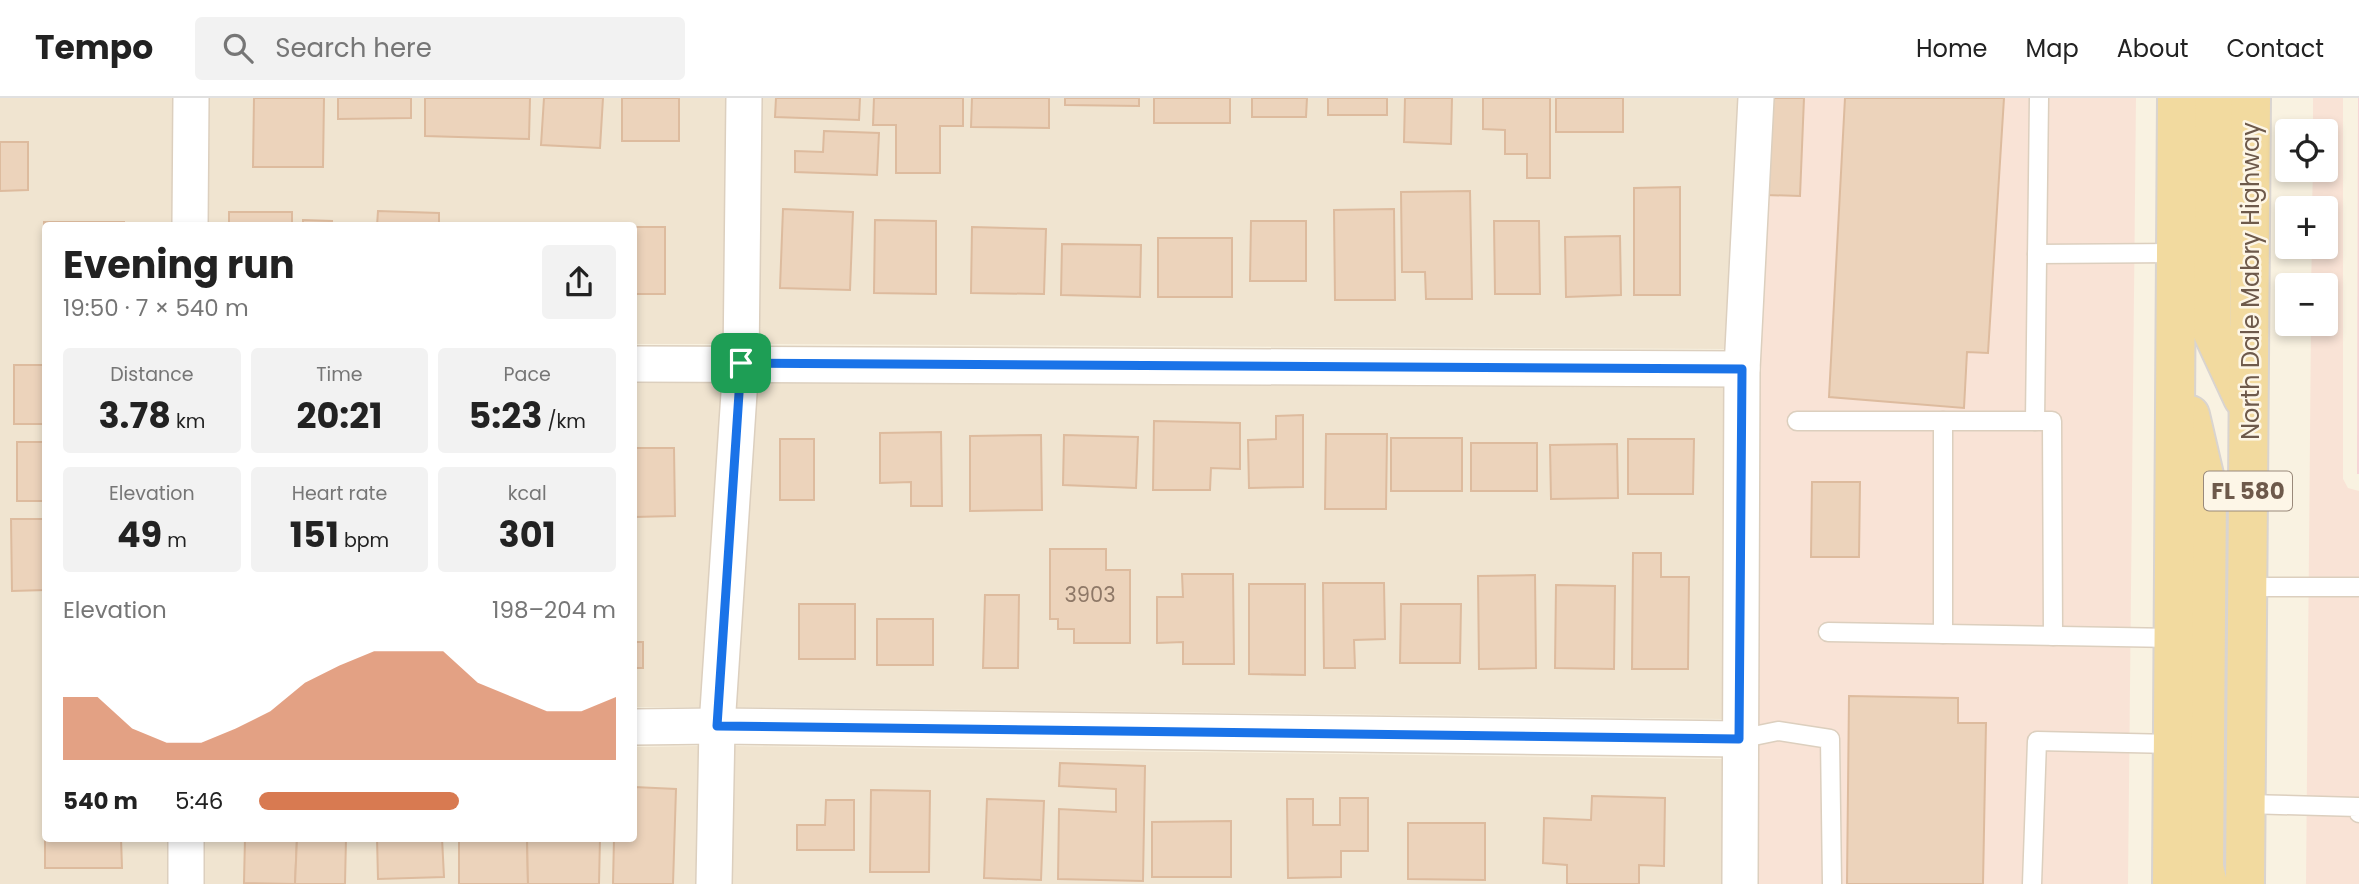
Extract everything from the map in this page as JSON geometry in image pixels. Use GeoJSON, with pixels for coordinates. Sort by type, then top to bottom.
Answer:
{"type":"FeatureCollection","features":[{"type":"Feature","properties":{"kind":"main road","name":"FL 580"},"geometry":{"type":"LineString","coordinates":[[2172,884],[2177,98]]}},
{"type":"Feature","properties":{"kind":"main road"},"geometry":{"type":"LineString","coordinates":[[2214,98],[2211,329],[2249,410]]}},
{"type":"Feature","properties":{"kind":"main road","name":"North Dale Mabry Highway"},"geometry":{"type":"LineString","coordinates":[[2245,884],[2251,98]]}},
{"type":"Feature","properties":{"kind":"main road"},"geometry":{"type":"LineString","coordinates":[[2176,355],[2207,488],[2204,867],[2208,884]]}},
{"type":"Feature","properties":{"kind":"street"},"geometry":{"type":"LineString","coordinates":[[190,222],[191,98]]}},
{"type":"Feature","properties":{"kind":"street"},"geometry":{"type":"LineString","coordinates":[[714,884],[717,726],[741,363],[744,98]]}},
{"type":"Feature","properties":{"kind":"street"},"geometry":{"type":"LineString","coordinates":[[1740,884],[1742,369],[1756,98]]}},
{"type":"Feature","properties":{"kind":"street"},"geometry":{"type":"LineString","coordinates":[[637,364],[1742,369]]}},
{"type":"Feature","properties":{"kind":"street"},"geometry":{"type":"LineString","coordinates":[[637,727],[1739,739]]}},
{"type":"Feature","properties":{"kind":"street"},"geometry":{"type":"LineString","coordinates":[[186,842],[186,884]]}},
{"type":"Feature","properties":{"kind":"lane"},"geometry":{"type":"LineString","coordinates":[[2035,421],[2039,98]]}},
{"type":"Feature","properties":{"kind":"lane"},"geometry":{"type":"LineString","coordinates":[[2037,254],[2176,253]]}},
{"type":"Feature","properties":{"kind":"lane"},"geometry":{"type":"LineString","coordinates":[[1797,421],[2052,421],[2053,636]]}},
{"type":"Feature","properties":{"kind":"lane"},"geometry":{"type":"LineString","coordinates":[[1943,421],[1943,634]]}},
{"type":"Feature","properties":{"kind":"lane"},"geometry":{"type":"LineString","coordinates":[[2247,587],[2359,587]]}},
{"type":"Feature","properties":{"kind":"lane"},"geometry":{"type":"LineString","coordinates":[[1828,632],[2174,638]]}},
{"type":"Feature","properties":{"kind":"lane"},"geometry":{"type":"LineString","coordinates":[[1739,739],[1778,731],[1829,738],[1832,884]]}},
{"type":"Feature","properties":{"kind":"lane"},"geometry":{"type":"LineString","coordinates":[[2032,884],[2037,741],[2173,744]]}},
{"type":"Feature","properties":{"kind":"lane"},"geometry":{"type":"LineString","coordinates":[[2246,804],[2358,807],[2359,813]]}},
{"type":"Feature","properties":{"kind":"shaded area"},"geometry":{"type":"Polygon","coordinates":[[[0,98],[174,98],[173,222],[42,222],[42,842],[169,842],[168,884],[0,884],[0,98]]]}},
{"type":"Feature","properties":{"kind":"shaded area"},"geometry":{"type":"Polygon","coordinates":[[[209,98],[726,98],[724,344],[637,344],[637,222],[208,222],[209,98]]]}},
{"type":"Feature","properties":{"kind":"shaded area"},"geometry":{"type":"Polygon","coordinates":[[[761,98],[1739,98],[1726,349],[759,344],[761,98]]]}},
{"type":"Feature","properties":{"kind":"shaded area"},"geometry":{"type":"Polygon","coordinates":[[[1774,98],[2136,98],[2128,884],[1757,884],[1760,369],[1774,98]]]}},
{"type":"Feature","properties":{"kind":"shaded area"},"geometry":{"type":"Polygon","coordinates":[[[2313,98],[2343,98],[2343,479],[2348,488],[2359,491],[2359,884],[2306,884],[2311,336],[2338,336],[2338,273],[2311,273],[2312,259],[2338,259],[2338,196],[2312,196],[2313,182],[2338,182],[2338,119],[2313,119],[2313,98]]]}},
{"type":"Feature","properties":{"kind":"shaded area"},"geometry":{"type":"Polygon","coordinates":[[[2358,98],[2359,474],[2357,474],[2358,98]]]}},
{"type":"Feature","properties":{"kind":"shaded area"},"geometry":{"type":"Polygon","coordinates":[[[637,383],[722,383],[701,707],[637,707],[637,383]]]}},
{"type":"Feature","properties":{"kind":"shaded area"},"geometry":{"type":"Polygon","coordinates":[[[757,383],[1725,388],[1722,719],[736,707],[757,383]]]}},
{"type":"Feature","properties":{"kind":"shaded area"},"geometry":{"type":"Polygon","coordinates":[[[699,746],[697,884],[203,884],[203,842],[637,842],[637,747],[699,746]]]}},
{"type":"Feature","properties":{"kind":"shaded area"},"geometry":{"type":"Polygon","coordinates":[[[734,746],[1722,759],[1722,884],[732,884],[734,746]]]}},
{"type":"Feature","properties":{"kind":"building"},"geometry":{"type":"Polygon","coordinates":[[[254,98],[324,98],[323,167],[253,167],[254,98]]]}},
{"type":"Feature","properties":{"kind":"building"},"geometry":{"type":"Polygon","coordinates":[[[338,98],[411,98],[411,118],[338,119],[338,98]]]}},
{"type":"Feature","properties":{"kind":"building"},"geometry":{"type":"Polygon","coordinates":[[[425,98],[530,98],[529,139],[425,136],[425,98]]]}},
{"type":"Feature","properties":{"kind":"building"},"geometry":{"type":"Polygon","coordinates":[[[544,98],[603,98],[600,148],[541,145],[544,98]]]}},
{"type":"Feature","properties":{"kind":"building"},"geometry":{"type":"Polygon","coordinates":[[[622,98],[679,98],[679,141],[622,141],[622,98]]]}},
{"type":"Feature","properties":{"kind":"building"},"geometry":{"type":"Polygon","coordinates":[[[776,98],[860,98],[859,120],[775,117],[776,98]]]}},
{"type":"Feature","properties":{"kind":"building"},"geometry":{"type":"Polygon","coordinates":[[[874,98],[963,98],[963,126],[940,126],[940,173],[896,173],[896,125],[873,125],[874,98]]]}},
{"type":"Feature","properties":{"kind":"building"},"geometry":{"type":"Polygon","coordinates":[[[972,98],[1049,98],[1049,128],[971,127],[972,98]]]}},
{"type":"Feature","properties":{"kind":"building"},"geometry":{"type":"Polygon","coordinates":[[[1065,98],[1139,98],[1139,106],[1065,105],[1065,98]]]}},
{"type":"Feature","properties":{"kind":"building"},"geometry":{"type":"Polygon","coordinates":[[[1154,98],[1230,98],[1230,123],[1154,123],[1154,98]]]}},
{"type":"Feature","properties":{"kind":"building"},"geometry":{"type":"Polygon","coordinates":[[[1252,98],[1307,98],[1306,117],[1252,117],[1252,98]]]}},
{"type":"Feature","properties":{"kind":"building"},"geometry":{"type":"Polygon","coordinates":[[[1328,98],[1387,98],[1387,115],[1328,115],[1328,98]]]}},
{"type":"Feature","properties":{"kind":"building"},"geometry":{"type":"Polygon","coordinates":[[[1405,98],[1452,98],[1451,144],[1404,142],[1405,98]]]}},
{"type":"Feature","properties":{"kind":"building"},"geometry":{"type":"Polygon","coordinates":[[[1483,98],[1550,98],[1550,178],[1527,178],[1527,154],[1505,154],[1505,130],[1483,129],[1483,98]]]}},
{"type":"Feature","properties":{"kind":"building"},"geometry":{"type":"Polygon","coordinates":[[[1556,98],[1623,98],[1623,132],[1556,132],[1556,98]]]}},
{"type":"Feature","properties":{"kind":"building"},"geometry":{"type":"Polygon","coordinates":[[[1769,98],[1804,98],[1800,196],[1766,195],[1769,98]]]}},
{"type":"Feature","properties":{"kind":"building"},"geometry":{"type":"Polygon","coordinates":[[[1845,98],[2004,98],[1988,353],[1967,352],[1964,408],[1829,397],[1845,98]]]}},
{"type":"Feature","properties":{"kind":"building"},"geometry":{"type":"Polygon","coordinates":[[[824,131],[879,133],[877,175],[795,172],[795,151],[823,152],[824,131]]]}},
{"type":"Feature","properties":{"kind":"building"},"geometry":{"type":"Polygon","coordinates":[[[0,142],[28,142],[28,190],[0,191],[0,142]]]}},
{"type":"Feature","properties":{"kind":"building"},"geometry":{"type":"Polygon","coordinates":[[[1680,187],[1680,295],[1634,295],[1634,188],[1680,187]]]}},
{"type":"Feature","properties":{"kind":"building"},"geometry":{"type":"Polygon","coordinates":[[[1470,191],[1472,299],[1426,299],[1425,272],[1402,272],[1401,192],[1470,191]]]}},
{"type":"Feature","properties":{"kind":"building"},"geometry":{"type":"Polygon","coordinates":[[[783,209],[853,212],[850,290],[780,288],[783,209]]]}},
{"type":"Feature","properties":{"kind":"building"},"geometry":{"type":"Polygon","coordinates":[[[1394,209],[1395,300],[1335,300],[1334,210],[1394,209]]]}},
{"type":"Feature","properties":{"kind":"building"},"geometry":{"type":"Polygon","coordinates":[[[378,211],[439,213],[439,222],[377,222],[378,211]]]}},
{"type":"Feature","properties":{"kind":"building"},"geometry":{"type":"Polygon","coordinates":[[[229,212],[292,212],[292,222],[229,222],[229,212]]]}},
{"type":"Feature","properties":{"kind":"building"},"geometry":{"type":"Polygon","coordinates":[[[303,220],[332,221],[332,222],[303,220]]]}},
{"type":"Feature","properties":{"kind":"building"},"geometry":{"type":"Polygon","coordinates":[[[875,220],[936,221],[936,294],[874,293],[875,220]]]}},
{"type":"Feature","properties":{"kind":"building"},"geometry":{"type":"Polygon","coordinates":[[[1251,221],[1306,221],[1306,281],[1250,281],[1251,221]]]}},
{"type":"Feature","properties":{"kind":"building"},"geometry":{"type":"Polygon","coordinates":[[[1494,221],[1539,221],[1540,294],[1495,294],[1494,221]]]}},
{"type":"Feature","properties":{"kind":"building"},"geometry":{"type":"Polygon","coordinates":[[[637,227],[665,227],[665,294],[637,294],[637,227]]]}},
{"type":"Feature","properties":{"kind":"building"},"geometry":{"type":"Polygon","coordinates":[[[972,227],[1046,229],[1044,294],[971,293],[972,227]]]}},
{"type":"Feature","properties":{"kind":"building"},"geometry":{"type":"Polygon","coordinates":[[[1620,236],[1621,295],[1566,297],[1565,237],[1620,236]]]}},
{"type":"Feature","properties":{"kind":"building"},"geometry":{"type":"Polygon","coordinates":[[[1158,238],[1232,238],[1232,297],[1158,297],[1158,238]]]}},
{"type":"Feature","properties":{"kind":"building"},"geometry":{"type":"Polygon","coordinates":[[[1062,244],[1141,245],[1140,297],[1061,295],[1062,244]]]}},
{"type":"Feature","properties":{"kind":"building"},"geometry":{"type":"Polygon","coordinates":[[[14,365],[42,365],[42,424],[14,424],[14,365]]]}},
{"type":"Feature","properties":{"kind":"building"},"geometry":{"type":"Polygon","coordinates":[[[1303,415],[1303,487],[1249,488],[1248,440],[1276,439],[1276,416],[1303,415]]]}},
{"type":"Feature","properties":{"kind":"building"},"geometry":{"type":"Polygon","coordinates":[[[1154,421],[1240,423],[1240,469],[1211,468],[1210,490],[1153,490],[1154,421]]]}},
{"type":"Feature","properties":{"kind":"building"},"geometry":{"type":"Polygon","coordinates":[[[941,432],[942,506],[911,506],[911,482],[880,483],[880,433],[941,432]]]}},
{"type":"Feature","properties":{"kind":"building"},"geometry":{"type":"Polygon","coordinates":[[[1326,434],[1387,434],[1386,509],[1325,509],[1326,434]]]}},
{"type":"Feature","properties":{"kind":"building"},"geometry":{"type":"Polygon","coordinates":[[[1041,435],[1042,510],[970,511],[970,436],[1041,435]]]}},
{"type":"Feature","properties":{"kind":"building"},"geometry":{"type":"Polygon","coordinates":[[[1064,435],[1138,437],[1136,488],[1063,485],[1064,435]]]}},
{"type":"Feature","properties":{"kind":"building"},"geometry":{"type":"Polygon","coordinates":[[[1391,438],[1462,438],[1462,491],[1391,491],[1391,438]]]}},
{"type":"Feature","properties":{"kind":"building"},"geometry":{"type":"Polygon","coordinates":[[[780,439],[814,439],[814,500],[780,500],[780,439]]]}},
{"type":"Feature","properties":{"kind":"building"},"geometry":{"type":"Polygon","coordinates":[[[1628,439],[1694,439],[1693,494],[1628,494],[1628,439]]]}},
{"type":"Feature","properties":{"kind":"building"},"geometry":{"type":"Polygon","coordinates":[[[17,442],[42,442],[42,501],[17,501],[17,442]]]}},
{"type":"Feature","properties":{"kind":"building"},"geometry":{"type":"Polygon","coordinates":[[[1471,443],[1537,443],[1537,491],[1471,491],[1471,443]]]}},
{"type":"Feature","properties":{"kind":"building"},"geometry":{"type":"Polygon","coordinates":[[[1617,444],[1618,498],[1551,499],[1550,445],[1617,444]]]}},
{"type":"Feature","properties":{"kind":"building"},"geometry":{"type":"Polygon","coordinates":[[[637,448],[674,448],[675,516],[637,517],[637,448]]]}},
{"type":"Feature","properties":{"kind":"building"},"geometry":{"type":"Polygon","coordinates":[[[1812,482],[1860,482],[1859,557],[1811,557],[1812,482]]]}},
{"type":"Feature","properties":{"kind":"building"},"geometry":{"type":"Polygon","coordinates":[[[11,519],[42,519],[42,590],[12,591],[11,519]]]}},
{"type":"Feature","properties":{"kind":"building"},"geometry":{"type":"Polygon","coordinates":[[[1050,549],[1106,549],[1106,570],[1130,570],[1130,643],[1074,643],[1074,629],[1058,629],[1058,619],[1050,619],[1050,549]]]}},
{"type":"Feature","properties":{"kind":"building"},"geometry":{"type":"Polygon","coordinates":[[[1633,553],[1661,553],[1661,577],[1689,577],[1688,669],[1632,669],[1633,553]]]}},
{"type":"Feature","properties":{"kind":"building"},"geometry":{"type":"Polygon","coordinates":[[[1182,574],[1233,574],[1234,664],[1183,664],[1183,642],[1157,643],[1157,597],[1183,597],[1182,574]]]}},
{"type":"Feature","properties":{"kind":"building"},"geometry":{"type":"Polygon","coordinates":[[[1535,575],[1536,668],[1479,669],[1478,576],[1535,575]]]}},
{"type":"Feature","properties":{"kind":"building"},"geometry":{"type":"Polygon","coordinates":[[[1323,583],[1384,583],[1385,639],[1354,640],[1355,668],[1324,668],[1323,583]]]}},
{"type":"Feature","properties":{"kind":"building"},"geometry":{"type":"Polygon","coordinates":[[[1249,584],[1305,584],[1305,675],[1249,674],[1249,584]]]}},
{"type":"Feature","properties":{"kind":"building"},"geometry":{"type":"Polygon","coordinates":[[[1556,585],[1615,586],[1614,669],[1555,668],[1556,585]]]}},
{"type":"Feature","properties":{"kind":"building"},"geometry":{"type":"Polygon","coordinates":[[[985,595],[1019,595],[1018,668],[983,668],[985,595]]]}},
{"type":"Feature","properties":{"kind":"building"},"geometry":{"type":"Polygon","coordinates":[[[799,604],[855,604],[855,659],[799,659],[799,604]]]}},
{"type":"Feature","properties":{"kind":"building"},"geometry":{"type":"Polygon","coordinates":[[[1401,604],[1461,604],[1460,663],[1400,663],[1401,604]]]}},
{"type":"Feature","properties":{"kind":"building"},"geometry":{"type":"Polygon","coordinates":[[[877,619],[933,619],[933,665],[877,665],[877,619]]]}},
{"type":"Feature","properties":{"kind":"building"},"geometry":{"type":"Polygon","coordinates":[[[637,642],[643,642],[643,668],[637,668],[637,642]]]}},
{"type":"Feature","properties":{"kind":"building"},"geometry":{"type":"Polygon","coordinates":[[[1849,696],[1958,698],[1958,723],[1986,723],[1983,884],[1847,884],[1849,696]]]}},
{"type":"Feature","properties":{"kind":"building"},"geometry":{"type":"Polygon","coordinates":[[[1060,763],[1145,766],[1143,881],[1058,879],[1059,809],[1116,812],[1116,789],[1059,786],[1060,763]]]}},
{"type":"Feature","properties":{"kind":"building"},"geometry":{"type":"Polygon","coordinates":[[[637,787],[676,789],[673,884],[613,884],[614,842],[637,842],[637,787]]]}},
{"type":"Feature","properties":{"kind":"building"},"geometry":{"type":"Polygon","coordinates":[[[871,790],[930,791],[929,872],[870,872],[871,790]]]}},
{"type":"Feature","properties":{"kind":"building"},"geometry":{"type":"Polygon","coordinates":[[[1592,796],[1665,798],[1664,866],[1639,865],[1639,884],[1567,884],[1567,865],[1543,863],[1544,818],[1591,820],[1592,796]]]}},
{"type":"Feature","properties":{"kind":"building"},"geometry":{"type":"Polygon","coordinates":[[[1340,798],[1368,798],[1368,851],[1341,851],[1341,877],[1288,878],[1287,799],[1313,799],[1313,825],[1340,825],[1340,798]]]}},
{"type":"Feature","properties":{"kind":"building"},"geometry":{"type":"Polygon","coordinates":[[[987,799],[1044,801],[1041,880],[984,878],[987,799]]]}},
{"type":"Feature","properties":{"kind":"building"},"geometry":{"type":"Polygon","coordinates":[[[826,800],[854,800],[854,850],[797,850],[797,825],[825,825],[826,800]]]}},
{"type":"Feature","properties":{"kind":"building"},"geometry":{"type":"Polygon","coordinates":[[[1231,821],[1231,877],[1152,877],[1152,822],[1231,821]]]}},
{"type":"Feature","properties":{"kind":"building"},"geometry":{"type":"Polygon","coordinates":[[[1408,823],[1485,823],[1485,880],[1408,879],[1408,823]]]}},
{"type":"Feature","properties":{"kind":"building"},"geometry":{"type":"Polygon","coordinates":[[[45,842],[121,842],[122,868],[45,868],[45,842]]]}},
{"type":"Feature","properties":{"kind":"building"},"geometry":{"type":"Polygon","coordinates":[[[245,842],[297,842],[295,884],[244,883],[245,842]]]}},
{"type":"Feature","properties":{"kind":"building"},"geometry":{"type":"Polygon","coordinates":[[[297,842],[346,842],[345,884],[295,884],[297,842]]]}},
{"type":"Feature","properties":{"kind":"building"},"geometry":{"type":"Polygon","coordinates":[[[377,842],[442,842],[444,877],[378,879],[377,842]]]}},
{"type":"Feature","properties":{"kind":"building"},"geometry":{"type":"Polygon","coordinates":[[[459,842],[527,842],[528,884],[459,884],[459,842]]]}},
{"type":"Feature","properties":{"kind":"building"},"geometry":{"type":"Polygon","coordinates":[[[527,842],[600,842],[599,884],[528,884],[527,842]]]}},
{"type":"Feature","properties":{"kind":"route"},"geometry":{"type":"LineString","coordinates":[[741,363],[1742,369],[1739,739],[717,726],[741,363]]}}]}
